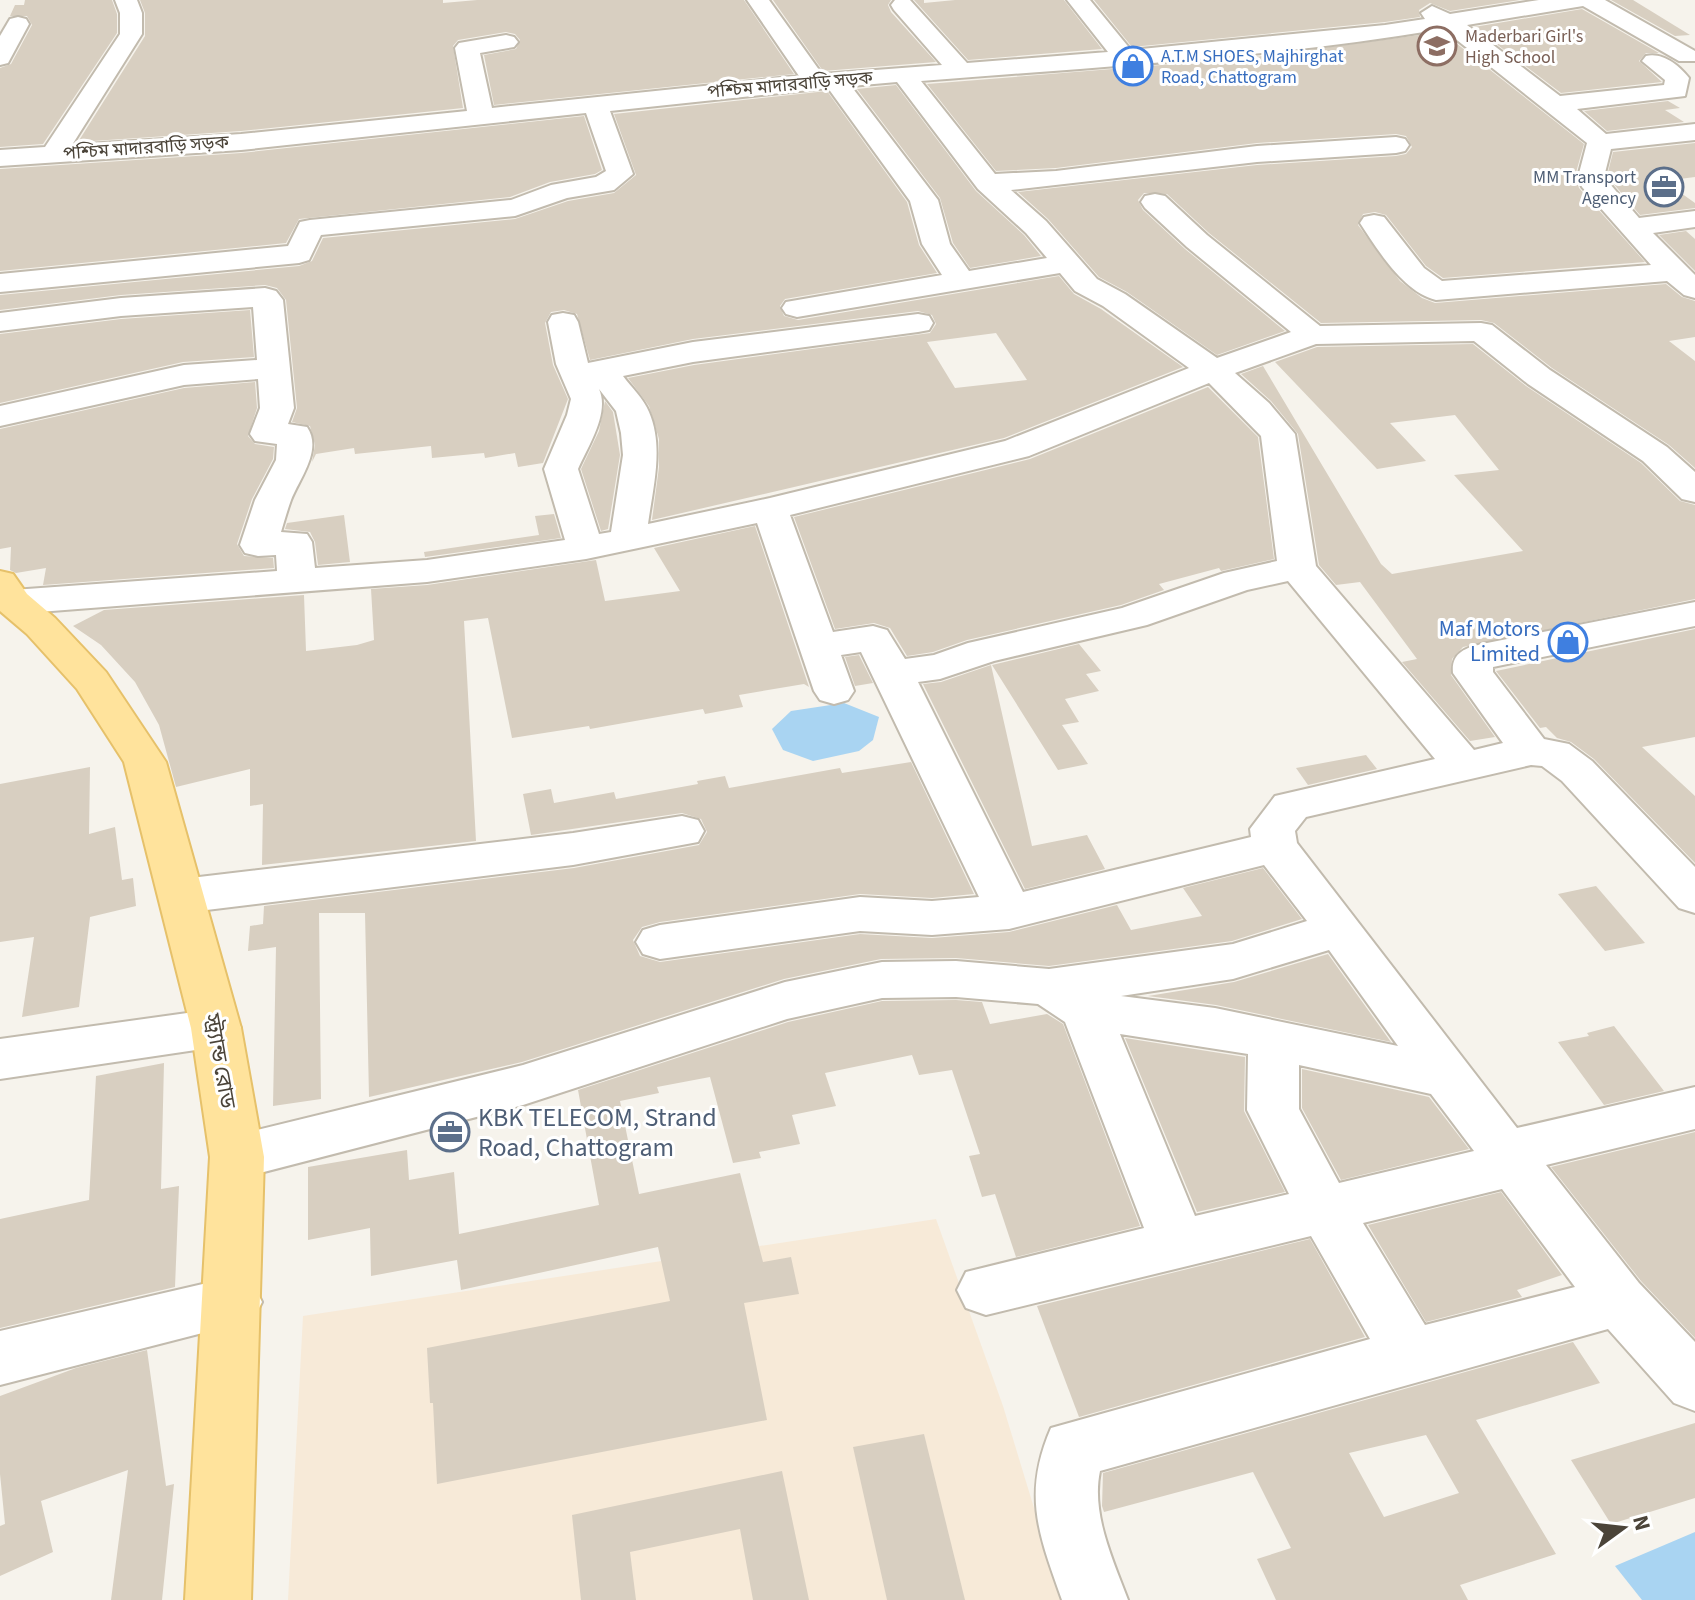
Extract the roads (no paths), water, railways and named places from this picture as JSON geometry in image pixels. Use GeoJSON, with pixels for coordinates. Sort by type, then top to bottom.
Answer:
{"type":"FeatureCollection","features":[{"type":"Feature","properties":{"kind":"main road","name":"স্ট্র্যান্ড রোড"},"geometry":{"type":"LineString","coordinates":[[6,592],[92,681],[145,762],[216,1028],[237,1157],[218,1600]]}},
{"type":"Feature","properties":{"kind":"street"},"geometry":{"type":"LineString","coordinates":[[53,155],[131,34],[131,13],[126,0]]}},
{"type":"Feature","properties":{"kind":"street"},"geometry":{"type":"LineString","coordinates":[[758,0],[924,200],[936,244],[961,281]]}},
{"type":"Feature","properties":{"kind":"street"},"geometry":{"type":"LineString","coordinates":[[1078,0],[1125,58]]}},
{"type":"Feature","properties":{"kind":"street"},"geometry":{"type":"LineString","coordinates":[[1411,0],[1449,22],[1558,104],[1600,142],[1695,132]]}},
{"type":"Feature","properties":{"kind":"street"},"geometry":{"type":"LineString","coordinates":[[1558,104],[1676,91],[1677,78],[1654,61],[1687,56],[1578,0]]}},
{"type":"Feature","properties":{"kind":"street","name":"পশ্চিম মাদারবাড়ি সড়ক"},"geometry":{"type":"LineString","coordinates":[[0,158],[241,142],[595,103],[903,74],[1125,58],[1385,32],[1578,0]]}},
{"type":"Feature","properties":{"kind":"street"},"geometry":{"type":"LineString","coordinates":[[902,5],[960,70]]}},
{"type":"Feature","properties":{"kind":"street"},"geometry":{"type":"LineString","coordinates":[[0,58],[18,24]]}},
{"type":"Feature","properties":{"kind":"street"},"geometry":{"type":"LineString","coordinates":[[481,116],[467,48],[506,42]]}},
{"type":"Feature","properties":{"kind":"street"},"geometry":{"type":"LineString","coordinates":[[903,74],[988,183],[1036,227],[1086,285],[1114,300],[1213,370],[1278,434],[1297,568],[1463,765]]}},
{"type":"Feature","properties":{"kind":"street"},"geometry":{"type":"LineString","coordinates":[[0,283],[299,254],[310,228],[511,209],[561,191],[604,184],[620,174],[595,103]]}},
{"type":"Feature","properties":{"kind":"street"},"geometry":{"type":"LineString","coordinates":[[1600,142],[1591,177],[1632,227],[1684,280]]}},
{"type":"Feature","properties":{"kind":"street"},"geometry":{"type":"LineString","coordinates":[[988,183],[1056,179],[1257,154],[1396,145]]}},
{"type":"Feature","properties":{"kind":"street"},"geometry":{"type":"LineString","coordinates":[[1155,202],[1197,241],[1313,335]]}},
{"type":"Feature","properties":{"kind":"street"},"geometry":{"type":"LineString","coordinates":[[1632,227],[1695,219]]}},
{"type":"Feature","properties":{"kind":"street"},"geometry":{"type":"LineString","coordinates":[[1374,223],[1414,274],[1436,291],[1684,280]]}},
{"type":"Feature","properties":{"kind":"street"},"geometry":{"type":"LineString","coordinates":[[797,308],[1068,263]]}},
{"type":"Feature","properties":{"kind":"street"},"geometry":{"type":"LineString","coordinates":[[0,322],[121,307],[265,297],[268,300],[277,408],[267,434],[294,432],[293,460],[273,500],[258,545],[294,542],[297,583]]}},
{"type":"Feature","properties":{"kind":"street"},"geometry":{"type":"LineString","coordinates":[[563,322],[590,373],[632,410],[640,455],[628,538]]}},
{"type":"Feature","properties":{"kind":"street"},"geometry":{"type":"LineString","coordinates":[[590,373],[693,352],[918,323]]}},
{"type":"Feature","properties":{"kind":"street"},"geometry":{"type":"LineString","coordinates":[[6,592],[297,583],[427,571],[586,548],[770,509],[1017,449],[1213,370],[1313,335],[1481,332],[1539,377],[1655,454],[1695,491]]}},
{"type":"Feature","properties":{"kind":"street"},"geometry":{"type":"LineString","coordinates":[[0,416],[184,375],[273,368]]}},
{"type":"Feature","properties":{"kind":"street"},"geometry":{"type":"LineString","coordinates":[[586,548],[561,469],[586,407],[590,373]]}},
{"type":"Feature","properties":{"kind":"street"},"geometry":{"type":"LineString","coordinates":[[770,509],[834,691]]}},
{"type":"Feature","properties":{"kind":"street"},"geometry":{"type":"LineString","coordinates":[[893,673],[940,667],[982,652],[1133,617],[1237,581],[1297,568]]}},
{"type":"Feature","properties":{"kind":"street"},"geometry":{"type":"LineString","coordinates":[[1531,751],[1473,673],[1472,662],[1482,656],[1695,614]]}},
{"type":"Feature","properties":{"kind":"street"},"geometry":{"type":"LineString","coordinates":[[819,646],[871,636],[893,673],[1009,912]]}},
{"type":"Feature","properties":{"kind":"street"},"geometry":{"type":"LineString","coordinates":[[1695,896],[1577,771],[1554,754],[1531,751],[1291,806],[1272,829],[1275,847],[1448,1077],[1619,1301],[1695,1384]]}},
{"type":"Feature","properties":{"kind":"street"},"geometry":{"type":"LineString","coordinates":[[182,896],[573,849],[682,831]]}},
{"type":"Feature","properties":{"kind":"street"},"geometry":{"type":"LineString","coordinates":[[660,942],[860,914],[932,918],[1009,912],[1275,847]]}},
{"type":"Feature","properties":{"kind":"street"},"geometry":{"type":"LineString","coordinates":[[1068,999],[1306,943],[1338,927]]}},
{"type":"Feature","properties":{"kind":"street"},"geometry":{"type":"LineString","coordinates":[[237,1157],[523,1085],[785,1001],[869,983],[956,979],[1215,1027],[1448,1077]]}},
{"type":"Feature","properties":{"kind":"street"},"geometry":{"type":"LineString","coordinates":[[1068,999],[1179,1246]]}},
{"type":"Feature","properties":{"kind":"street"},"geometry":{"type":"LineString","coordinates":[[0,1059],[216,1028]]}},
{"type":"Feature","properties":{"kind":"street"},"geometry":{"type":"LineString","coordinates":[[1274,1040],[1273,1110],[1325,1210],[1411,1355]]}},
{"type":"Feature","properties":{"kind":"street"},"geometry":{"type":"LineString","coordinates":[[986,1290],[1325,1210],[1695,1108]]}},
{"type":"Feature","properties":{"kind":"street"},"geometry":{"type":"LineString","coordinates":[[1095,1600],[1070,1525],[1065,1486],[1073,1449],[1619,1301]]}},
{"type":"Feature","properties":{"kind":"street"},"geometry":{"type":"LineString","coordinates":[[0,1358],[233,1302]]}},
{"type":"Feature","properties":{"kind":"water"},"geometry":{"type":"Polygon","coordinates":[[[844,703],[879,717],[873,740],[859,751],[813,761],[783,750],[772,729],[791,711],[844,703]]]}},
{"type":"Feature","properties":{"kind":"water"},"geometry":{"type":"Polygon","coordinates":[[[1695,1532],[1695,1600],[1642,1600],[1615,1566],[1695,1532]]]}},
{"type":"Feature","properties":{"kind":"place","name":"Maderbari Girl's High School"},"geometry":{"type":"Point","coordinates":[1437,46]}},
{"type":"Feature","properties":{"kind":"place","name":"A.T.M SHOES, Majhirghat Road, Chattogram"},"geometry":{"type":"Point","coordinates":[1133,66]}},
{"type":"Feature","properties":{"kind":"place","name":"MM Transport Agency"},"geometry":{"type":"Point","coordinates":[1664,187]}},
{"type":"Feature","properties":{"kind":"place","name":"Maf Motors Limited"},"geometry":{"type":"Point","coordinates":[1568,642]}},
{"type":"Feature","properties":{"kind":"place","name":"KBK TELECOM, Strand Road, Chattogram"},"geometry":{"type":"Point","coordinates":[450,1132]}}]}
